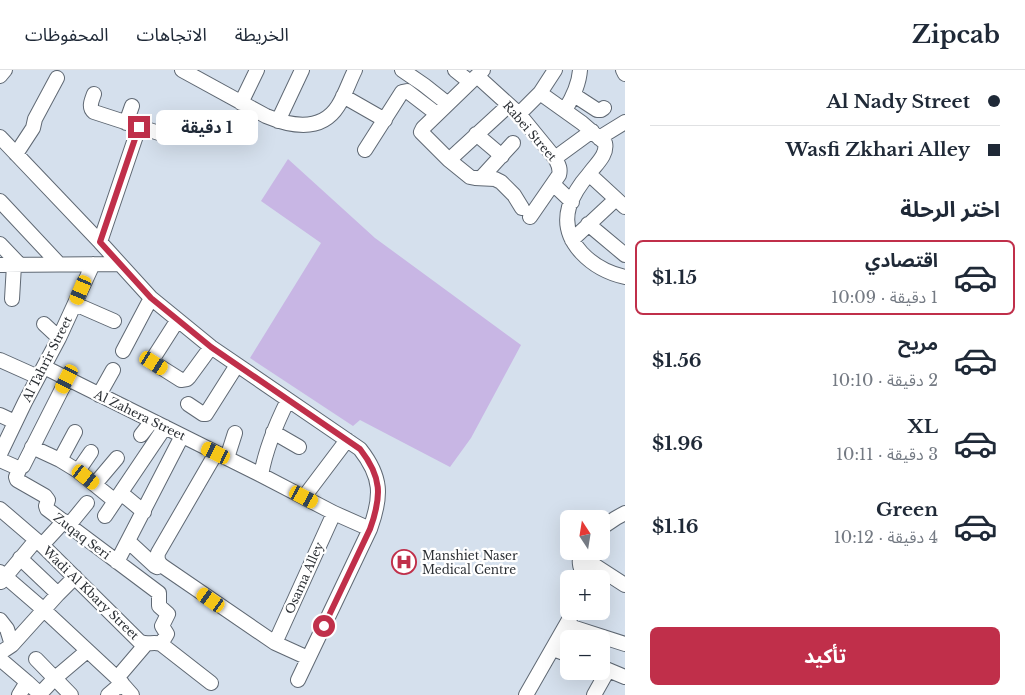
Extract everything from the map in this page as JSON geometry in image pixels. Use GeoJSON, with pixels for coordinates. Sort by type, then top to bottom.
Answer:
{"type":"FeatureCollection","features":[{"type":"Feature","properties":{"kind":"street"},"geometry":{"type":"LineString","coordinates":[[0,76],[4,70]]}},
{"type":"Feature","properties":{"kind":"street"},"geometry":{"type":"LineString","coordinates":[[182,70],[199,74],[241,103],[278,121],[300,125],[321,121],[330,115],[337,108],[355,70]]}},
{"type":"Feature","properties":{"kind":"street"},"geometry":{"type":"LineString","coordinates":[[241,103],[257,70]]}},
{"type":"Feature","properties":{"kind":"street"},"geometry":{"type":"LineString","coordinates":[[402,70],[448,104]]}},
{"type":"Feature","properties":{"kind":"street","name":"Rabei Street"},"geometry":{"type":"LineString","coordinates":[[455,70],[477,76],[514,110],[557,162]]}},
{"type":"Feature","properties":{"kind":"street"},"geometry":{"type":"LineString","coordinates":[[449,160],[476,134],[540,93],[555,70]]}},
{"type":"Feature","properties":{"kind":"street"},"geometry":{"type":"LineString","coordinates":[[565,110],[574,95],[580,70]]}},
{"type":"Feature","properties":{"kind":"street"},"geometry":{"type":"LineString","coordinates":[[623,70],[625,74]]}},
{"type":"Feature","properties":{"kind":"street"},"geometry":{"type":"LineString","coordinates":[[278,121],[297,72]]}},
{"type":"Feature","properties":{"kind":"street"},"geometry":{"type":"LineString","coordinates":[[477,76],[421,132],[449,160],[470,176],[494,179],[500,182],[514,195],[526,212],[553,184],[559,175],[560,171],[557,162],[596,134],[625,122]]}},
{"type":"Feature","properties":{"kind":"street"},"geometry":{"type":"LineString","coordinates":[[16,154],[33,128],[35,119],[57,78]]}},
{"type":"Feature","properties":{"kind":"street"},"geometry":{"type":"LineString","coordinates":[[365,150],[402,92],[407,91],[437,114]]}},
{"type":"Feature","properties":{"kind":"street"},"geometry":{"type":"LineString","coordinates":[[540,93],[565,110],[605,143],[605,153],[582,183],[569,207],[569,229],[572,240],[581,253],[593,264],[608,272],[625,277]]}},
{"type":"Feature","properties":{"kind":"street"},"geometry":{"type":"LineString","coordinates":[[94,94],[91,106],[92,111],[168,136]]}},
{"type":"Feature","properties":{"kind":"street"},"geometry":{"type":"LineString","coordinates":[[574,95],[597,110],[604,108]]}},
{"type":"Feature","properties":{"kind":"street"},"geometry":{"type":"LineString","coordinates":[[343,96],[385,120]]}},
{"type":"Feature","properties":{"kind":"street"},"geometry":{"type":"LineString","coordinates":[[100,242],[133,125],[132,106]]}},
{"type":"Feature","properties":{"kind":"street"},"geometry":{"type":"LineString","coordinates":[[476,134],[502,156]]}},
{"type":"Feature","properties":{"kind":"street"},"geometry":{"type":"LineString","coordinates":[[0,137],[151,298],[211,347],[360,449],[369,460],[375,473],[378,488],[378,502],[370,529],[298,680]]}},
{"type":"Feature","properties":{"kind":"street"},"geometry":{"type":"LineString","coordinates":[[481,178],[513,143]]}},
{"type":"Feature","properties":{"kind":"street"},"geometry":{"type":"LineString","coordinates":[[572,240],[588,224],[621,203],[589,174]]}},
{"type":"Feature","properties":{"kind":"street"},"geometry":{"type":"LineString","coordinates":[[553,184],[572,202]]}},
{"type":"Feature","properties":{"kind":"street"},"geometry":{"type":"LineString","coordinates":[[0,200],[58,264]]}},
{"type":"Feature","properties":{"kind":"street"},"geometry":{"type":"LineString","coordinates":[[588,224],[625,255]]}},
{"type":"Feature","properties":{"kind":"street"},"geometry":{"type":"LineString","coordinates":[[0,244],[17,265],[12,299]]}},
{"type":"Feature","properties":{"kind":"street","name":"Al Tahrir Street"},"geometry":{"type":"LineString","coordinates":[[0,454],[59,338],[93,264]]}},
{"type":"Feature","properties":{"kind":"street"},"geometry":{"type":"LineString","coordinates":[[0,265],[119,264]]}},
{"type":"Feature","properties":{"kind":"street"},"geometry":{"type":"LineString","coordinates":[[123,351],[151,298]]}},
{"type":"Feature","properties":{"kind":"street"},"geometry":{"type":"LineString","coordinates":[[75,304],[114,322]]}},
{"type":"Feature","properties":{"kind":"street"},"geometry":{"type":"LineString","coordinates":[[178,320],[154,357],[154,363],[184,380],[189,377],[211,347]]}},
{"type":"Feature","properties":{"kind":"street"},"geometry":{"type":"LineString","coordinates":[[44,324],[59,338]]}},
{"type":"Feature","properties":{"kind":"street","name":"Al Zahera Street"},"geometry":{"type":"LineString","coordinates":[[0,360],[67,379],[334,513],[370,529]]}},
{"type":"Feature","properties":{"kind":"street"},"geometry":{"type":"LineString","coordinates":[[188,404],[206,414],[237,365]]}},
{"type":"Feature","properties":{"kind":"street"},"geometry":{"type":"LineString","coordinates":[[99,395],[113,370]]}},
{"type":"Feature","properties":{"kind":"street"},"geometry":{"type":"LineString","coordinates":[[0,460],[20,468],[67,379]]}},
{"type":"Feature","properties":{"kind":"street"},"geometry":{"type":"LineString","coordinates":[[261,475],[273,432],[288,400]]}},
{"type":"Feature","properties":{"kind":"street"},"geometry":{"type":"LineString","coordinates":[[0,415],[15,422]]}},
{"type":"Feature","properties":{"kind":"street"},"geometry":{"type":"LineString","coordinates":[[141,435],[152,421]]}},
{"type":"Feature","properties":{"kind":"street"},"geometry":{"type":"LineString","coordinates":[[105,516],[165,427]]}},
{"type":"Feature","properties":{"kind":"street"},"geometry":{"type":"LineString","coordinates":[[60,460],[75,432]]}},
{"type":"Feature","properties":{"kind":"street"},"geometry":{"type":"LineString","coordinates":[[273,432],[299,447]]}},
{"type":"Feature","properties":{"kind":"street"},"geometry":{"type":"LineString","coordinates":[[235,433],[157,557],[160,564],[275,644],[308,658]]}},
{"type":"Feature","properties":{"kind":"street"},"geometry":{"type":"LineString","coordinates":[[117,562],[182,436]]}},
{"type":"Feature","properties":{"kind":"street"},"geometry":{"type":"LineString","coordinates":[[304,497],[347,440]]}},
{"type":"Feature","properties":{"kind":"street"},"geometry":{"type":"LineString","coordinates":[[32,447],[60,460],[95,484],[144,512]]}},
{"type":"Feature","properties":{"kind":"street"},"geometry":{"type":"LineString","coordinates":[[78,471],[91,452]]}},
{"type":"Feature","properties":{"kind":"street"},"geometry":{"type":"LineString","coordinates":[[95,484],[117,458]]}},
{"type":"Feature","properties":{"kind":"street"},"geometry":{"type":"LineString","coordinates":[[142,463],[161,478]]}},
{"type":"Feature","properties":{"kind":"street","name":"Zuqaq Seri"},"geometry":{"type":"LineString","coordinates":[[20,468],[16,477],[17,480],[45,496],[48,500],[47,509],[159,594],[159,606],[168,614],[162,624],[162,628],[168,634],[161,644]]}},
{"type":"Feature","properties":{"kind":"street"},"geometry":{"type":"LineString","coordinates":[[87,503],[66,523],[20,558],[1,579],[44,610],[119,680],[132,695]]}},
{"type":"Feature","properties":{"kind":"street","name":"Wadi Al Kbary Street"},"geometry":{"type":"LineString","coordinates":[[1,513],[39,543],[139,641],[146,644],[156,642],[161,644]]}},
{"type":"Feature","properties":{"kind":"street","name":"Osama Alley"},"geometry":{"type":"LineString","coordinates":[[275,644],[334,513]]}},
{"type":"Feature","properties":{"kind":"street"},"geometry":{"type":"LineString","coordinates":[[610,522],[625,513]]}},
{"type":"Feature","properties":{"kind":"street"},"geometry":{"type":"LineString","coordinates":[[129,542],[155,566],[157,567],[160,564]]}},
{"type":"Feature","properties":{"kind":"street"},"geometry":{"type":"LineString","coordinates":[[20,558],[58,594]]}},
{"type":"Feature","properties":{"kind":"street"},"geometry":{"type":"LineString","coordinates":[[590,560],[625,585]]}},
{"type":"Feature","properties":{"kind":"street"},"geometry":{"type":"LineString","coordinates":[[0,653],[12,645],[75,577]]}},
{"type":"Feature","properties":{"kind":"street"},"geometry":{"type":"LineString","coordinates":[[0,620],[7,629],[12,645]]}},
{"type":"Feature","properties":{"kind":"street"},"geometry":{"type":"LineString","coordinates":[[529,694],[569,620]]}},
{"type":"Feature","properties":{"kind":"street"},"geometry":{"type":"LineString","coordinates":[[566,625],[625,644]]}},
{"type":"Feature","properties":{"kind":"street"},"geometry":{"type":"LineString","coordinates":[[108,695],[146,644]]}},
{"type":"Feature","properties":{"kind":"street"},"geometry":{"type":"LineString","coordinates":[[161,644],[211,683]]}},
{"type":"Feature","properties":{"kind":"street"},"geometry":{"type":"LineString","coordinates":[[553,649],[560,652]]}},
{"type":"Feature","properties":{"kind":"street"},"geometry":{"type":"LineString","coordinates":[[0,659],[40,695],[54,679],[87,651]]}},
{"type":"Feature","properties":{"kind":"street"},"geometry":{"type":"LineString","coordinates":[[36,659],[70,695]]}},
{"type":"Feature","properties":{"kind":"street"},"geometry":{"type":"LineString","coordinates":[[610,671],[625,677]]}},
{"type":"Feature","properties":{"kind":"street"},"geometry":{"type":"LineString","coordinates":[[594,695],[600,680]]}},
{"type":"Feature","properties":{"kind":"street"},"geometry":{"type":"LineString","coordinates":[[19,695],[27,682]]}},
{"type":"Feature","properties":{"kind":"shaded area"},"geometry":{"type":"Polygon","coordinates":[[[288,159],[375,238],[521,345],[471,438],[450,467],[360,420],[353,426],[250,358],[321,243],[261,201],[288,159]]]}},
{"type":"Feature","properties":{"kind":"place","name":"Manshiet Naser Medical Centre"},"geometry":{"type":"Point","coordinates":[404,562]}},
{"type":"Feature","properties":{"kind":"route"},"geometry":{"type":"LineString","coordinates":[[139,127],[100,242],[151,298],[211,347],[360,449],[369,460],[375,473],[378,502],[375,516],[324,626]]}}]}
